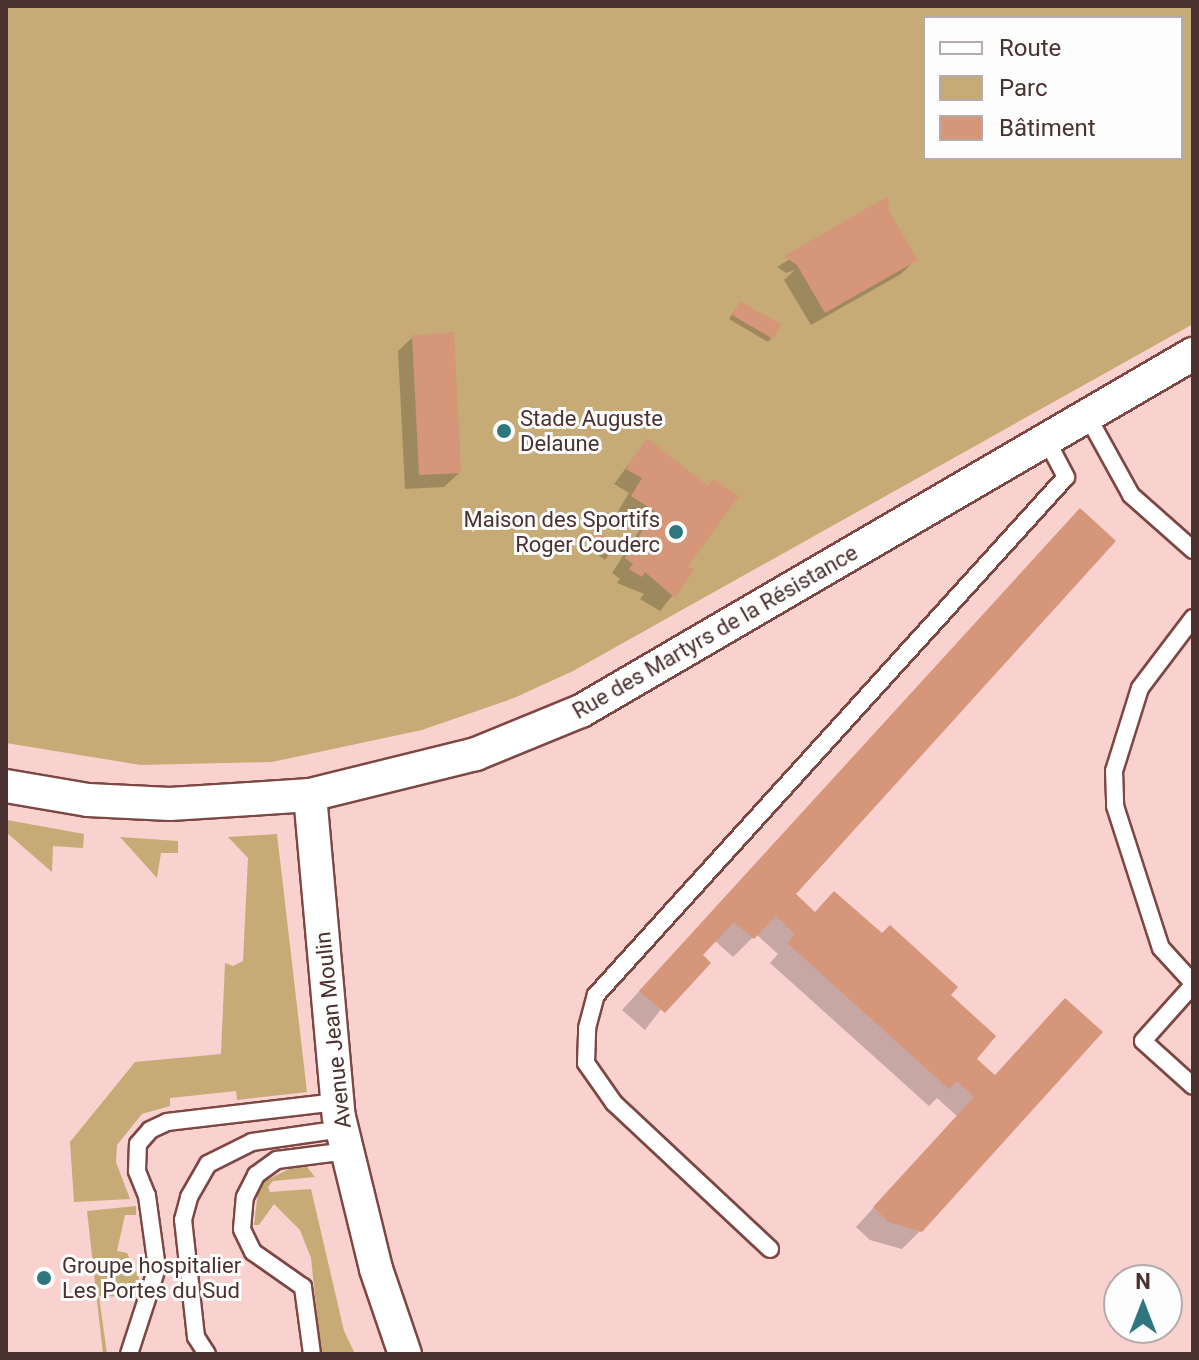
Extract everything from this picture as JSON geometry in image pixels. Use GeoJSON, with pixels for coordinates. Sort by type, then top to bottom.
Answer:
{"type":"FeatureCollection","features":[{"type":"Feature","properties":{"kind":"street","name":"Rue des Martyrs de la Résistance"},"geometry":{"type":"LineString","coordinates":[[6,786],[88,800],[170,804],[310,795],[476,754],[581,711],[1193,354]]}},
{"type":"Feature","properties":{"kind":"street","name":"Avenue Jean Moulin"},"geometry":{"type":"LineString","coordinates":[[310,795],[342,1127],[376,1269],[405,1354]]}},
{"type":"Feature","properties":{"kind":"lane"},"geometry":{"type":"LineString","coordinates":[[1088,417],[1131,495],[1193,550]]}},
{"type":"Feature","properties":{"kind":"lane"},"geometry":{"type":"LineString","coordinates":[[770,1249],[614,1103],[586,1063],[587,1028],[596,995],[1066,477],[1047,441]]}},
{"type":"Feature","properties":{"kind":"lane"},"geometry":{"type":"LineString","coordinates":[[1193,618],[1140,688],[1114,771],[1115,806],[1161,948],[1193,984],[1143,1041],[1193,1086]]}},
{"type":"Feature","properties":{"kind":"lane"},"geometry":{"type":"LineString","coordinates":[[129,1354],[153,1293],[157,1268],[147,1196],[137,1171],[138,1144],[150,1130],[167,1122],[342,1127]]}},
{"type":"Feature","properties":{"kind":"lane"},"geometry":{"type":"LineString","coordinates":[[207,1354],[196,1337],[183,1220],[201,1175],[208,1164],[252,1142],[342,1127]]}},
{"type":"Feature","properties":{"kind":"lane"},"geometry":{"type":"LineString","coordinates":[[312,1354],[303,1287],[253,1252],[242,1229],[245,1197],[256,1175],[277,1160],[342,1127]]}},
{"type":"Feature","properties":{"kind":"green space","name":"Stade Auguste Delaune"},"geometry":{"type":"Polygon","coordinates":[[[6,6],[1193,6],[1193,324],[573,671],[514,698],[422,730],[272,762],[141,765],[6,743],[6,6]]]}},
{"type":"Feature","properties":{"kind":"green space"},"geometry":{"type":"Polygon","coordinates":[[[7,820],[84,834],[83,848],[53,846],[52,872],[7,833],[7,820]]]}},
{"type":"Feature","properties":{"kind":"green space"},"geometry":{"type":"Polygon","coordinates":[[[277,834],[307,1092],[237,1100],[236,1091],[170,1098],[170,1106],[142,1114],[117,1145],[116,1162],[130,1199],[74,1202],[70,1142],[135,1062],[221,1054],[225,963],[233,966],[243,961],[248,858],[228,837],[277,834]]]}},
{"type":"Feature","properties":{"kind":"green space"},"geometry":{"type":"Polygon","coordinates":[[[120,837],[178,841],[178,853],[161,853],[157,878],[120,837]]]}},
{"type":"Feature","properties":{"kind":"green space"},"geometry":{"type":"Polygon","coordinates":[[[303,1162],[315,1177],[273,1181],[268,1187],[270,1192],[311,1189],[344,1331],[355,1354],[321,1354],[311,1258],[300,1230],[274,1204],[259,1225],[254,1225],[259,1184],[303,1162]]]}},
{"type":"Feature","properties":{"kind":"green space"},"geometry":{"type":"Polygon","coordinates":[[[136,1206],[136,1215],[125,1215],[117,1251],[127,1253],[139,1278],[132,1297],[99,1296],[107,1354],[103,1354],[87,1211],[136,1206]]]}},
{"type":"Feature","properties":{"kind":"building"},"geometry":{"type":"Polygon","coordinates":[[[888,196],[889,211],[918,260],[825,313],[797,265],[784,256],[888,196]]]}},
{"type":"Feature","properties":{"kind":"building"},"geometry":{"type":"Polygon","coordinates":[[[740,301],[782,325],[773,339],[732,315],[740,301]]]}},
{"type":"Feature","properties":{"kind":"building"},"geometry":{"type":"Polygon","coordinates":[[[454,332],[461,473],[419,475],[412,335],[454,332]]]}},
{"type":"Feature","properties":{"kind":"building","name":"Maison des Sportifs Roger Couderc"},"geometry":{"type":"Polygon","coordinates":[[[647,438],[708,486],[713,479],[739,496],[688,566],[694,570],[675,598],[645,572],[642,577],[629,569],[633,564],[625,558],[655,511],[631,496],[642,478],[626,469],[647,438]]]}},
{"type":"Feature","properties":{"kind":"building"},"geometry":{"type":"Polygon","coordinates":[[[1080,508],[1116,541],[796,894],[815,912],[834,891],[882,933],[890,925],[958,987],[951,995],[996,1036],[977,1059],[995,1075],[1065,998],[1103,1032],[922,1232],[889,1222],[873,1207],[974,1097],[957,1081],[949,1089],[787,943],[795,934],[776,916],[754,939],[734,922],[703,955],[711,963],[665,1013],[639,991],[1080,508]]]}},
{"type":"Feature","properties":{"kind":"building"},"geometry":{"type":"Polygon","coordinates":[[[599,531],[619,545],[611,557],[591,544],[599,531]]]}},
{"type":"Feature","properties":{"kind":"place","name":"Stade Auguste Delaune"},"geometry":{"type":"Point","coordinates":[504,431]}},
{"type":"Feature","properties":{"kind":"place","name":"Maison des Sportifs Roger Couderc"},"geometry":{"type":"Point","coordinates":[676,532]}},
{"type":"Feature","properties":{"kind":"place","name":"Groupe hospitalier Les Portes du Sud"},"geometry":{"type":"Point","coordinates":[44,1278]}}]}
